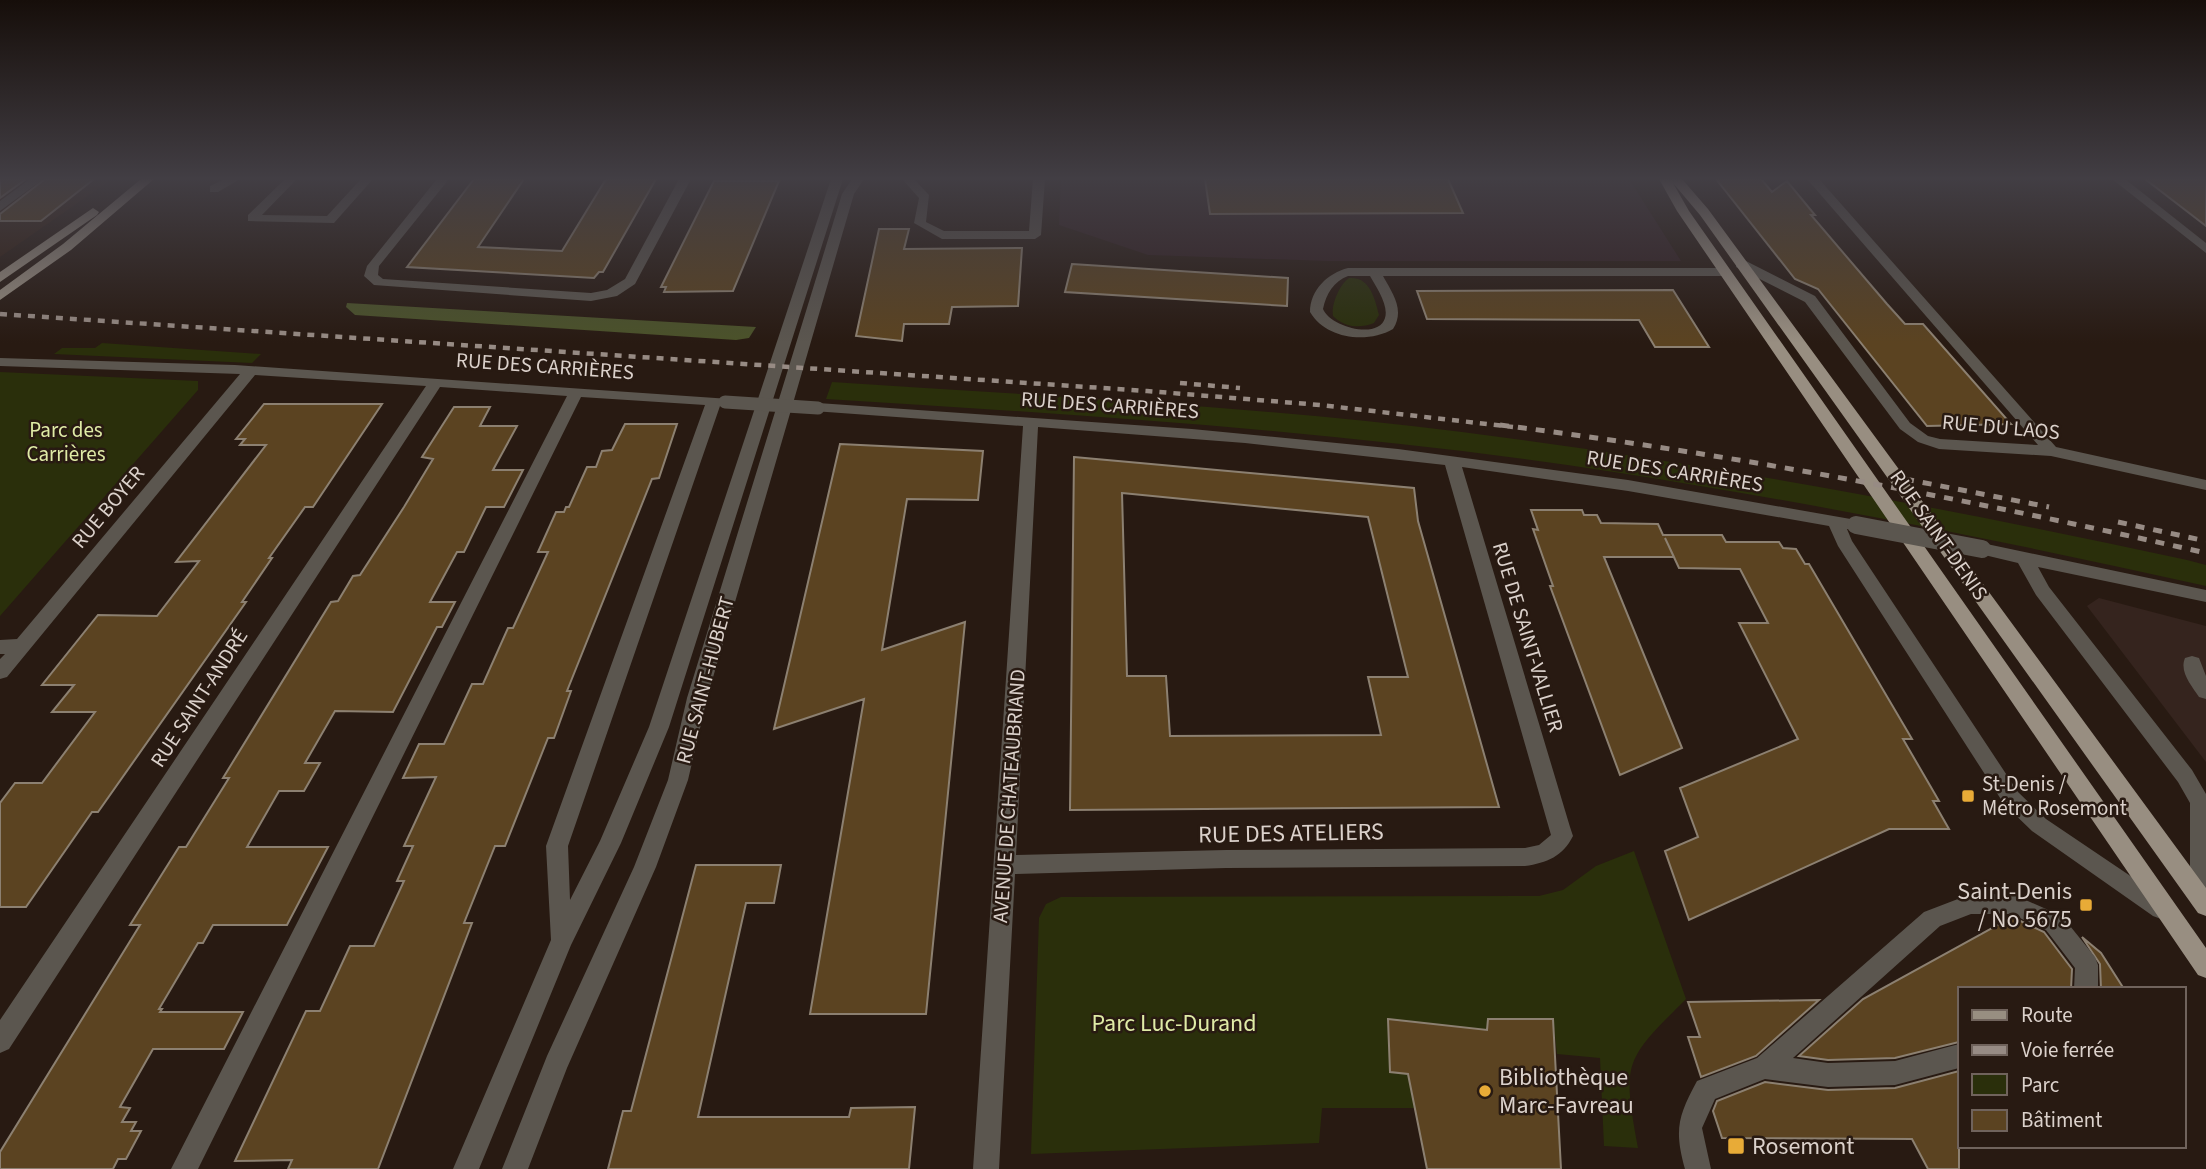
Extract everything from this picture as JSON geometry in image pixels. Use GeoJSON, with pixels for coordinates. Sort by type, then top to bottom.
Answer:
{"type":"FeatureCollection","features":[{"type":"Feature","properties":{"kind":"main road"},"geometry":{"type":"LineString","coordinates":[[0,278],[64,234]]}},
{"type":"Feature","properties":{"kind":"main road"},"geometry":{"type":"LineString","coordinates":[[0,296],[83,234]]}},
{"type":"Feature","properties":{"kind":"main road","name":"RUE SAINT-DENIS"},"geometry":{"type":"LineString","coordinates":[[1703,234],[1733,268],[2203,902]]}},
{"type":"Feature","properties":{"kind":"main road","name":"RUE SAINT-DENIS"},"geometry":{"type":"LineString","coordinates":[[1715,234],[1733,268],[1933,568],[2206,967]]}},
{"type":"Feature","properties":{"kind":"street"},"geometry":{"type":"LineString","coordinates":[[399,234],[373,266],[370,272],[372,278],[389,284],[591,297],[626,286],[656,234]]}},
{"type":"Feature","properties":{"kind":"street","name":"RUE SAINT-HUBERT"},"geometry":{"type":"LineString","coordinates":[[466,1169],[561,942],[614,832],[674,685],[819,234]]}},
{"type":"Feature","properties":{"kind":"street","name":"RUE SAINT-HUBERT"},"geometry":{"type":"LineString","coordinates":[[515,1169],[556,1065],[645,867],[678,780],[697,698],[836,234]]}},
{"type":"Feature","properties":{"kind":"street"},"geometry":{"type":"LineString","coordinates":[[939,234],[1035,234]]}},
{"type":"Feature","properties":{"kind":"street"},"geometry":{"type":"LineString","coordinates":[[1861,234],[2051,451]]}},
{"type":"Feature","properties":{"kind":"street"},"geometry":{"type":"LineString","coordinates":[[2187,234],[2206,249]]}},
{"type":"Feature","properties":{"kind":"street"},"geometry":{"type":"LineString","coordinates":[[1375,272],[1392,311],[1392,322],[1389,326],[1377,332],[1360,333],[1336,328],[1322,319],[1317,312],[1317,306],[1329,280],[1348,272],[1733,268]]}},
{"type":"Feature","properties":{"kind":"street","name":"RUE DU LAOS"},"geometry":{"type":"LineString","coordinates":[[1733,268],[1810,299],[1905,426],[1917,436],[1952,446],[2051,451],[2206,485]]}},
{"type":"Feature","properties":{"kind":"street","name":"RUE DES CARRIÈRES"},"geometry":{"type":"LineString","coordinates":[[0,362],[251,370],[1245,438],[1452,461],[1657,490],[2024,557],[2206,596]]}},
{"type":"Feature","properties":{"kind":"street","name":"RUE BOYER"},"geometry":{"type":"LineString","coordinates":[[0,672],[251,370]]}},
{"type":"Feature","properties":{"kind":"street","name":"RUE SAINT-ANDRÉ"},"geometry":{"type":"LineString","coordinates":[[0,1041],[436,382]]}},
{"type":"Feature","properties":{"kind":"street"},"geometry":{"type":"LineString","coordinates":[[184,1169],[577,391]]}},
{"type":"Feature","properties":{"kind":"street","name":"RUE SAINT-HUBERT"},"geometry":{"type":"LineString","coordinates":[[561,942],[557,846],[719,402]]}},
{"type":"Feature","properties":{"kind":"street","name":"AVENUE DE CHATEAUBRIAND"},"geometry":{"type":"LineString","coordinates":[[986,1169],[1031,423]]}},
{"type":"Feature","properties":{"kind":"street","name":"RUE DE SAINT-VALLIER"},"geometry":{"type":"LineString","coordinates":[[1452,461],[1560,827]]}},
{"type":"Feature","properties":{"kind":"street","name":"RUE SAINT-DENIS"},"geometry":{"type":"LineString","coordinates":[[1846,523],[1851,552],[2011,797],[2039,825],[2140,893],[2173,919]]}},
{"type":"Feature","properties":{"kind":"street","name":"RUE SAINT-DENIS"},"geometry":{"type":"LineString","coordinates":[[2024,557],[2042,591],[2185,776],[2200,802],[2204,841],[2203,902]]}},
{"type":"Feature","properties":{"kind":"street"},"geometry":{"type":"LineString","coordinates":[[0,647],[22,646]]}},
{"type":"Feature","properties":{"kind":"street"},"geometry":{"type":"LineString","coordinates":[[2192,663],[2194,673],[2206,692]]}},
{"type":"Feature","properties":{"kind":"street","name":"RUE DES ATELIERS"},"geometry":{"type":"LineString","coordinates":[[1004,865],[1226,859],[1525,857],[1555,847],[1562,836],[1560,827]]}},
{"type":"Feature","properties":{"kind":"street"},"geometry":{"type":"LineString","coordinates":[[1698,1169],[1689,1138],[1689,1121],[1706,1090],[1765,1067],[1932,919],[1971,904],[2012,904],[2054,923],[2087,965],[2086,987]]}},
{"type":"Feature","properties":{"kind":"street"},"geometry":{"type":"LineString","coordinates":[[1765,1067],[1828,1075],[1895,1073],[1958,1056]]}},
{"type":"Feature","properties":{"kind":"shaded area"},"geometry":{"type":"Polygon","coordinates":[[[0,234],[34,234],[0,257],[0,234]]]}},
{"type":"Feature","properties":{"kind":"shaded area"},"geometry":{"type":"Polygon","coordinates":[[[1084,234],[1664,234],[1681,261],[1327,261],[1148,255],[1084,234]]]}},
{"type":"Feature","properties":{"kind":"shaded area"},"geometry":{"type":"Polygon","coordinates":[[[2099,598],[2206,626],[2206,762],[2087,606],[2099,598]]]}},
{"type":"Feature","properties":{"kind":"green space"},"geometry":{"type":"Polygon","coordinates":[[[1349,278],[1362,281],[1370,290],[1379,315],[1374,323],[1352,326],[1333,316],[1337,295],[1349,278]]]}},
{"type":"Feature","properties":{"kind":"green space"},"geometry":{"type":"Polygon","coordinates":[[[347,303],[756,327],[749,338],[736,340],[355,315],[346,307],[347,303]]]}},
{"type":"Feature","properties":{"kind":"green space"},"geometry":{"type":"Polygon","coordinates":[[[102,343],[261,354],[252,363],[54,354],[62,348],[95,348],[102,343]]]}},
{"type":"Feature","properties":{"kind":"green space","name":"Parc des Carrières"},"geometry":{"type":"Polygon","coordinates":[[[0,372],[198,381],[198,390],[0,616],[0,372]]]}},
{"type":"Feature","properties":{"kind":"green space"},"geometry":{"type":"Polygon","coordinates":[[[832,382],[1305,415],[1553,444],[1735,472],[1916,505],[2187,560],[2206,565],[2206,586],[1911,524],[1614,472],[1418,446],[1221,426],[826,399],[832,382]]]}},
{"type":"Feature","properties":{"kind":"green space","name":"Parc Luc-Durand"},"geometry":{"type":"Polygon","coordinates":[[[1634,851],[1686,999],[1650,1036],[1639,1050],[1633,1064],[1630,1097],[1638,1148],[1604,1146],[1600,1058],[1557,1054],[1553,1019],[1488,1019],[1487,1050],[1388,1020],[1390,1072],[1408,1074],[1415,1108],[1322,1108],[1319,1143],[1031,1154],[1039,918],[1046,904],[1061,897],[1539,896],[1563,890],[1596,866],[1634,851]]]}},
{"type":"Feature","properties":{"kind":"building"},"geometry":{"type":"Polygon","coordinates":[[[432,234],[487,234],[478,247],[562,251],[573,234],[625,234],[603,272],[599,272],[594,278],[407,267],[432,234]]]}},
{"type":"Feature","properties":{"kind":"building"},"geometry":{"type":"Polygon","coordinates":[[[688,234],[757,234],[733,291],[664,292],[666,287],[661,287],[688,234]]]}},
{"type":"Feature","properties":{"kind":"building"},"geometry":{"type":"Polygon","coordinates":[[[878,234],[908,234],[904,249],[1022,248],[1018,306],[952,307],[949,324],[904,324],[902,341],[856,336],[878,234]]]}},
{"type":"Feature","properties":{"kind":"building"},"geometry":{"type":"Polygon","coordinates":[[[1759,234],[1827,234],[1905,324],[1923,324],[2011,424],[1927,426],[1818,289],[1795,279],[1759,234]]]}},
{"type":"Feature","properties":{"kind":"building"},"geometry":{"type":"Polygon","coordinates":[[[1072,264],[1288,278],[1287,306],[1065,292],[1072,264]]]}},
{"type":"Feature","properties":{"kind":"building"},"geometry":{"type":"Polygon","coordinates":[[[1673,290],[1709,347],[1655,347],[1639,320],[1427,319],[1417,291],[1673,290]]]}},
{"type":"Feature","properties":{"kind":"building"},"geometry":{"type":"Polygon","coordinates":[[[264,404],[382,404],[313,507],[305,507],[269,558],[272,558],[242,602],[246,602],[98,812],[92,812],[26,907],[0,907],[0,803],[15,783],[42,783],[95,712],[52,712],[74,685],[42,685],[98,615],[157,616],[199,561],[176,562],[266,445],[240,445],[245,439],[236,439],[264,404]]]}},
{"type":"Feature","properties":{"kind":"building"},"geometry":{"type":"Polygon","coordinates":[[[454,407],[490,407],[480,426],[517,426],[493,470],[523,470],[504,507],[486,507],[464,552],[457,552],[430,602],[455,602],[442,627],[437,627],[393,712],[335,711],[305,763],[320,763],[304,791],[279,791],[247,847],[328,847],[287,925],[213,925],[203,943],[198,943],[159,1009],[162,1009],[160,1012],[243,1012],[224,1049],[153,1049],[120,1107],[130,1108],[122,1122],[136,1122],[131,1131],[141,1131],[126,1159],[118,1159],[113,1169],[0,1169],[0,1152],[140,925],[130,925],[179,847],[186,847],[229,778],[223,778],[331,602],[338,601],[353,576],[360,575],[404,507],[433,459],[422,457],[454,407]]]}},
{"type":"Feature","properties":{"kind":"building"},"geometry":{"type":"Polygon","coordinates":[[[625,424],[677,424],[659,478],[652,479],[567,691],[571,691],[554,738],[548,738],[505,846],[495,846],[464,923],[472,923],[378,1169],[288,1169],[292,1160],[235,1161],[306,1011],[320,1011],[350,946],[374,946],[404,881],[397,881],[413,846],[404,846],[436,777],[403,778],[419,744],[444,744],[472,684],[483,684],[508,628],[513,628],[548,552],[538,552],[556,512],[564,512],[566,507],[569,507],[587,467],[596,467],[602,451],[612,450],[625,424]]]}},
{"type":"Feature","properties":{"kind":"building"},"geometry":{"type":"Polygon","coordinates":[[[840,444],[983,451],[978,500],[907,499],[882,650],[965,622],[926,1014],[810,1014],[864,699],[774,729],[840,444]]]}},
{"type":"Feature","properties":{"kind":"building"},"geometry":{"type":"Polygon","coordinates":[[[1074,457],[1414,488],[1418,521],[1499,807],[1070,810],[1074,457]],[[1122,493],[1127,676],[1166,676],[1170,736],[1381,735],[1368,677],[1408,677],[1368,517],[1122,493]]]}},
{"type":"Feature","properties":{"kind":"building"},"geometry":{"type":"Polygon","coordinates":[[[1531,510],[1582,510],[1584,515],[1597,515],[1601,523],[1658,524],[1663,535],[1722,535],[1726,542],[1779,542],[1783,548],[1796,549],[1805,564],[1809,564],[1912,739],[1903,739],[1939,801],[1933,801],[1949,829],[1889,829],[1689,920],[1665,851],[1698,837],[1680,788],[1798,739],[1739,623],[1768,623],[1740,569],[1679,568],[1674,557],[1604,557],[1682,748],[1620,775],[1550,586],[1553,586],[1533,529],[1538,530],[1531,510]]]}},
{"type":"Feature","properties":{"kind":"building"},"geometry":{"type":"Polygon","coordinates":[[[696,865],[781,865],[774,903],[746,903],[698,1117],[849,1117],[851,1108],[915,1107],[909,1169],[608,1169],[623,1111],[631,1111],[696,865]]]}},
{"type":"Feature","properties":{"kind":"building"},"geometry":{"type":"Polygon","coordinates":[[[2012,917],[2044,932],[2072,969],[2071,987],[1958,987],[1958,1042],[1895,1058],[1828,1060],[1799,1056],[1863,999],[2012,917]]]}},
{"type":"Feature","properties":{"kind":"building"},"geometry":{"type":"Polygon","coordinates":[[[2082,937],[2101,953],[2123,987],[2101,987],[2100,964],[2082,937]]]}},
{"type":"Feature","properties":{"kind":"building"},"geometry":{"type":"Polygon","coordinates":[[[1819,1000],[1756,1056],[1701,1077],[1688,1037],[1700,1037],[1688,1002],[1819,1000]]]}},
{"type":"Feature","properties":{"kind":"building","name":"Bibliothèque Marc-Favreau"},"geometry":{"type":"Polygon","coordinates":[[[1388,1019],[1487,1030],[1488,1019],[1553,1019],[1561,1169],[1427,1169],[1408,1074],[1390,1072],[1388,1019]]]}},
{"type":"Feature","properties":{"kind":"building"},"geometry":{"type":"Polygon","coordinates":[[[1958,1071],[1959,1169],[1928,1169],[1912,1139],[1722,1138],[1713,1111],[1717,1101],[1765,1082],[1828,1090],[1895,1088],[1958,1071]]]}},
{"type":"Feature","properties":{"kind":"railway"},"geometry":{"type":"LineString","coordinates":[[0,314],[1147,391],[1320,405],[1513,427]]}},
{"type":"Feature","properties":{"kind":"railway"},"geometry":{"type":"LineString","coordinates":[[1180,383],[1240,388]]}},
{"type":"Feature","properties":{"kind":"railway"},"geometry":{"type":"LineString","coordinates":[[1500,425],[1678,450],[1854,480],[2206,553]]}},
{"type":"Feature","properties":{"kind":"railway"},"geometry":{"type":"LineString","coordinates":[[1905,479],[2049,507]]}},
{"type":"Feature","properties":{"kind":"railway"},"geometry":{"type":"LineString","coordinates":[[2118,522],[2206,541]]}},
{"type":"Feature","properties":{"kind":"place","name":"St-Denis / Métro Rosemont"},"geometry":{"type":"Point","coordinates":[1968,796]}},
{"type":"Feature","properties":{"kind":"place","name":"Saint-Denis / No 5675"},"geometry":{"type":"Point","coordinates":[2086,905]}},
{"type":"Feature","properties":{"kind":"place","name":"Bibliothèque Marc-Favreau"},"geometry":{"type":"Point","coordinates":[1485,1091]}},
{"type":"Feature","properties":{"kind":"place","name":"Rosemont"},"geometry":{"type":"Point","coordinates":[1736,1146]}}]}
